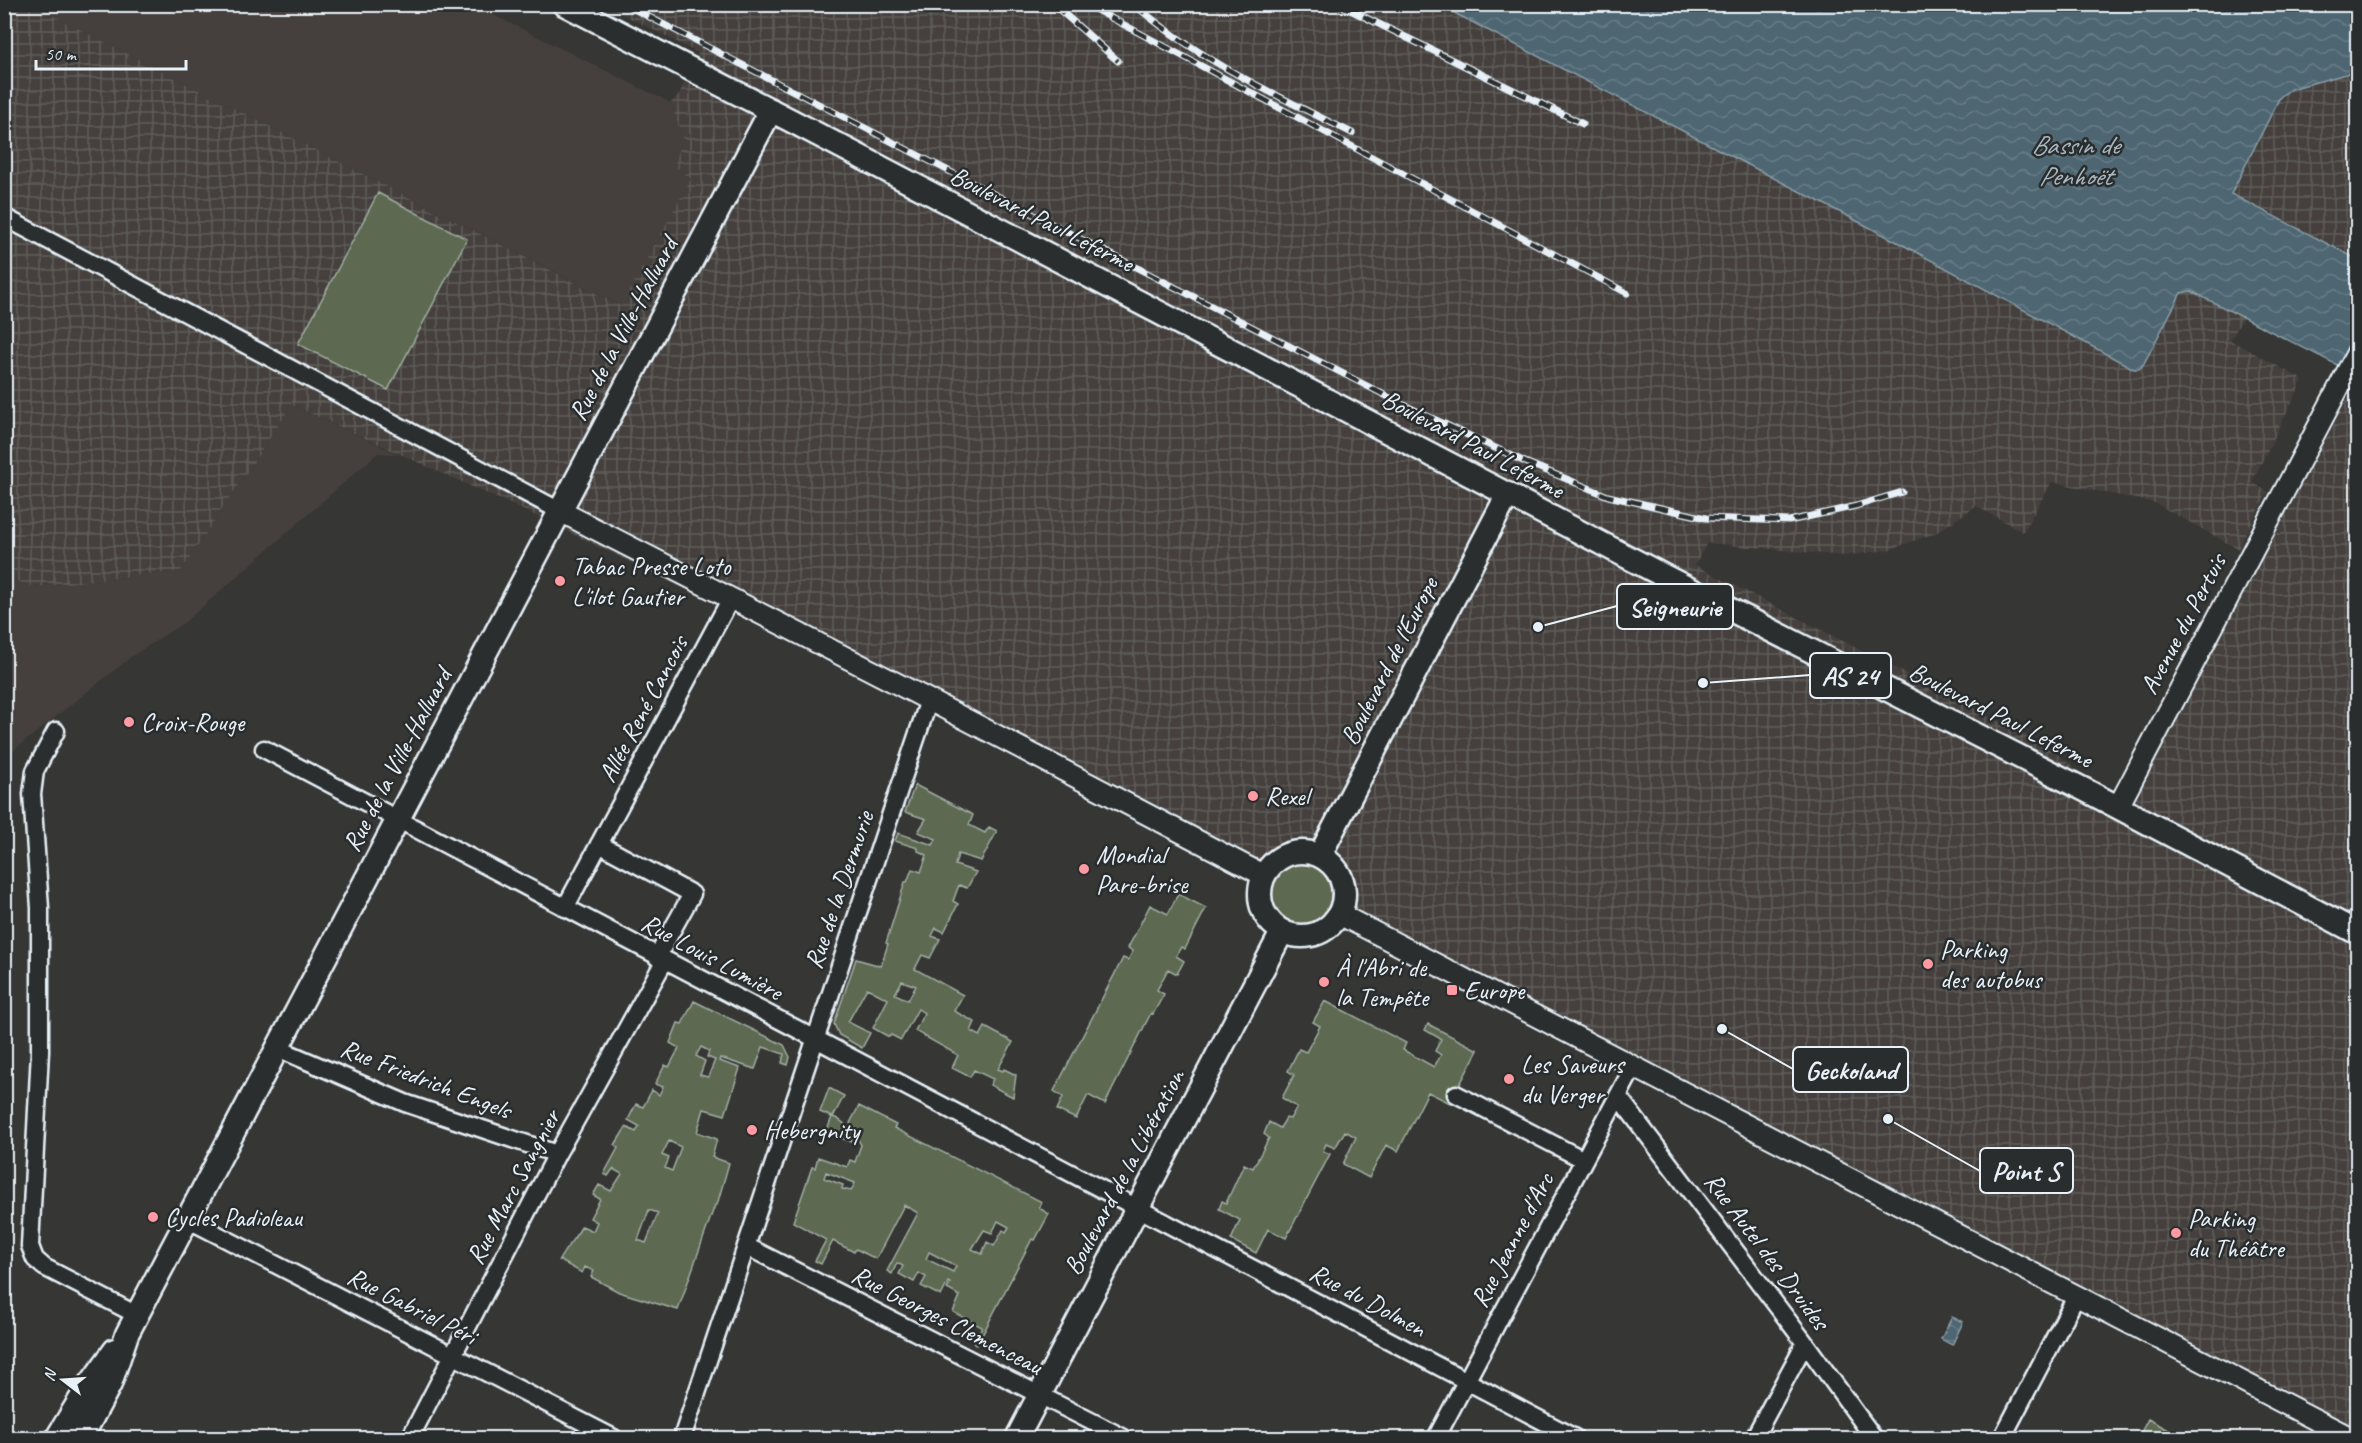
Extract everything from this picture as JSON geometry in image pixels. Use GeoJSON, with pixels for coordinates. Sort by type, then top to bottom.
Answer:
{"type":"FeatureCollection","features":[{"type":"Feature","properties":{"kind":"main road","name":"Boulevard Paul Leferme"},"geometry":{"type":"LineString","coordinates":[[564,4],[1675,582],[2118,807],[2358,933]]}},
{"type":"Feature","properties":{"kind":"main road","name":"Rue de la Ville-Halluard"},"geometry":{"type":"LineString","coordinates":[[81,1438],[110,1384],[132,1325],[187,1219],[771,110]]}},
{"type":"Feature","properties":{"kind":"main road","name":"Boulevard de l'Europe"},"geometry":{"type":"LineString","coordinates":[[1320,855],[1508,494]]}},
{"type":"Feature","properties":{"kind":"main road"},"geometry":{"type":"LineString","coordinates":[[1307,851],[1320,855],[1337,870],[1342,880],[1344,892],[1339,914],[1331,925],[1314,934],[1294,936],[1282,932],[1271,924],[1259,901],[1259,887],[1263,875],[1271,864],[1288,854],[1307,851]]}},
{"type":"Feature","properties":{"kind":"main road","name":"Boulevard de la Libération"},"geometry":{"type":"LineString","coordinates":[[1017,1438],[1282,932]]}},
{"type":"Feature","properties":{"kind":"main road"},"geometry":{"type":"LineString","coordinates":[[57,1438],[86,1390],[132,1325]]}},
{"type":"Feature","properties":{"kind":"street"},"geometry":{"type":"LineString","coordinates":[[4,218],[560,511],[929,700],[1263,875]]}},
{"type":"Feature","properties":{"kind":"street","name":"Avenue du Pertuis"},"geometry":{"type":"LineString","coordinates":[[2118,807],[2358,351]]}},
{"type":"Feature","properties":{"kind":"street","name":"Allée René Cancois"},"geometry":{"type":"LineString","coordinates":[[565,908],[731,598]]}},
{"type":"Feature","properties":{"kind":"street","name":"Rue de la Dermurie"},"geometry":{"type":"LineString","coordinates":[[682,1438],[929,700]]}},
{"type":"Feature","properties":{"kind":"street"},"geometry":{"type":"LineString","coordinates":[[56,731],[35,771],[32,794],[40,908],[40,1051],[30,1246],[35,1259],[44,1268],[132,1325]]}},
{"type":"Feature","properties":{"kind":"street","name":"Rue Louis Lumière"},"geometry":{"type":"LineString","coordinates":[[264,749],[1137,1209]]}},
{"type":"Feature","properties":{"kind":"street","name":"Rue Marc Sangnier"},"geometry":{"type":"LineString","coordinates":[[410,1438],[661,959],[692,894],[600,844]]}},
{"type":"Feature","properties":{"kind":"street"},"geometry":{"type":"LineString","coordinates":[[1339,914],[2351,1438]]}},
{"type":"Feature","properties":{"kind":"street","name":"Rue Friedrich Engels"},"geometry":{"type":"LineString","coordinates":[[277,1048],[405,1103],[557,1154]]}},
{"type":"Feature","properties":{"kind":"street","name":"Rue Jeanne d'Arc"},"geometry":{"type":"LineString","coordinates":[[1436,1438],[1634,1066]]}},
{"type":"Feature","properties":{"kind":"street"},"geometry":{"type":"LineString","coordinates":[[1456,1094],[1584,1160]]}},
{"type":"Feature","properties":{"kind":"street","name":"Rue Autel des Druides"},"geometry":{"type":"LineString","coordinates":[[1618,1096],[1874,1438]]}},
{"type":"Feature","properties":{"kind":"street","name":"Rue du Dolmen"},"geometry":{"type":"LineString","coordinates":[[1137,1209],[1575,1438]]}},
{"type":"Feature","properties":{"kind":"street","name":"Rue Gabriel Péri"},"geometry":{"type":"LineString","coordinates":[[187,1219],[614,1438]]}},
{"type":"Feature","properties":{"kind":"street","name":"Rue Georges Clemenceau"},"geometry":{"type":"LineString","coordinates":[[746,1246],[1124,1438]]}},
{"type":"Feature","properties":{"kind":"street"},"geometry":{"type":"LineString","coordinates":[[2002,1438],[2076,1297]]}},
{"type":"Feature","properties":{"kind":"street"},"geometry":{"type":"LineString","coordinates":[[1754,1438],[1805,1343]]}},
{"type":"Feature","properties":{"kind":"shaded area"},"geometry":{"type":"Polygon","coordinates":[[[4,5],[32,5],[621,306],[691,179],[674,165],[683,139],[671,103],[679,94],[698,53],[605,5],[2357,5],[2357,318],[2335,362],[2244,317],[2230,340],[2303,380],[2252,482],[2268,492],[2238,549],[2155,503],[2052,482],[2023,532],[1976,506],[1936,533],[1888,550],[1844,556],[1707,543],[1695,565],[2047,746],[2127,809],[2350,394],[2357,398],[2357,1438],[2190,1354],[1641,1058],[536,516],[292,405],[181,571],[32,587],[5,576],[4,5]]]}},
{"type":"Feature","properties":{"kind":"shaded area"},"geometry":{"type":"Polygon","coordinates":[[[32,5],[473,5],[671,103],[683,139],[674,165],[691,179],[622,306],[32,5]]]}},
{"type":"Feature","properties":{"kind":"shaded area"},"geometry":{"type":"Polygon","coordinates":[[[292,405],[400,455],[378,453],[185,622],[131,657],[5,757],[5,576],[32,587],[181,571],[292,405]]]}},
{"type":"Feature","properties":{"kind":"green space"},"geometry":{"type":"Polygon","coordinates":[[[378,193],[467,239],[388,390],[298,344],[378,193]]]}},
{"type":"Feature","properties":{"kind":"green space"},"geometry":{"type":"Polygon","coordinates":[[[915,785],[973,815],[969,825],[985,833],[989,827],[997,831],[981,861],[958,854],[955,865],[976,872],[967,888],[959,885],[953,901],[958,904],[944,932],[936,928],[932,936],[940,939],[930,958],[922,955],[915,969],[963,995],[954,1011],[975,1022],[971,1031],[980,1036],[985,1027],[1013,1042],[998,1069],[1003,1071],[1004,1069],[1016,1075],[1013,1097],[990,1085],[993,1079],[974,1070],[970,1077],[952,1068],[958,1055],[915,1031],[924,1013],[918,1009],[901,1040],[891,1035],[889,1037],[873,1028],[888,999],[867,988],[848,1022],[870,1033],[862,1048],[839,1035],[834,1024],[856,959],[881,966],[905,882],[912,869],[921,872],[927,855],[918,851],[918,848],[895,841],[898,833],[933,845],[936,839],[918,832],[926,819],[905,812],[915,785]],[[902,981],[895,994],[908,1000],[916,986],[902,981]]]}},
{"type":"Feature","properties":{"kind":"green space"},"geometry":{"type":"Polygon","coordinates":[[[1300,863],[1312,865],[1322,872],[1329,882],[1331,894],[1329,906],[1322,916],[1312,923],[1300,925],[1288,923],[1278,916],[1271,906],[1269,894],[1271,882],[1278,872],[1288,865],[1300,863]]]}},
{"type":"Feature","properties":{"kind":"green space"},"geometry":{"type":"Polygon","coordinates":[[[1178,894],[1206,908],[1185,949],[1181,947],[1176,956],[1184,961],[1177,974],[1168,969],[1157,990],[1164,994],[1153,1014],[1151,1013],[1105,1104],[1088,1095],[1076,1119],[1057,1110],[1063,1097],[1054,1091],[1123,958],[1128,960],[1133,951],[1128,948],[1150,905],[1168,914],[1178,894]]]}},
{"type":"Feature","properties":{"kind":"green space"},"geometry":{"type":"Polygon","coordinates":[[[694,1001],[784,1045],[790,1057],[788,1065],[782,1063],[784,1054],[763,1047],[755,1069],[720,1058],[719,1061],[740,1068],[725,1115],[704,1109],[697,1132],[717,1139],[712,1157],[729,1163],[717,1205],[715,1205],[678,1310],[619,1292],[591,1277],[594,1271],[585,1267],[582,1273],[559,1260],[582,1226],[593,1231],[597,1222],[590,1218],[600,1199],[593,1195],[599,1185],[611,1191],[622,1174],[613,1169],[608,1176],[604,1174],[618,1148],[615,1145],[626,1127],[636,1132],[639,1126],[628,1120],[636,1104],[643,1107],[652,1090],[659,1095],[663,1087],[655,1084],[665,1065],[669,1067],[679,1048],[670,1043],[678,1023],[682,1024],[694,1001]],[[701,1047],[696,1056],[705,1061],[700,1075],[708,1077],[715,1060],[707,1057],[709,1051],[701,1047]],[[669,1141],[662,1155],[669,1158],[665,1168],[672,1171],[681,1147],[669,1141]],[[649,1210],[638,1240],[646,1243],[658,1213],[649,1210]]]}},
{"type":"Feature","properties":{"kind":"green space"},"geometry":{"type":"Polygon","coordinates":[[[1325,1001],[1406,1043],[1403,1050],[1434,1067],[1441,1055],[1435,1051],[1441,1039],[1425,1030],[1428,1024],[1478,1050],[1450,1103],[1428,1092],[1398,1151],[1386,1145],[1369,1178],[1343,1164],[1356,1137],[1345,1131],[1335,1148],[1326,1144],[1323,1151],[1330,1154],[1286,1238],[1268,1229],[1256,1253],[1231,1240],[1240,1220],[1219,1209],[1222,1201],[1226,1203],[1244,1164],[1253,1168],[1269,1138],[1264,1134],[1269,1122],[1280,1128],[1286,1118],[1290,1119],[1297,1107],[1282,1098],[1294,1075],[1288,1071],[1299,1049],[1306,1052],[1320,1026],[1313,1022],[1325,1001]]]}},
{"type":"Feature","properties":{"kind":"green space"},"geometry":{"type":"Polygon","coordinates":[[[829,1088],[844,1096],[833,1117],[847,1126],[852,1142],[826,1133],[832,1117],[820,1112],[829,1088]]]}},
{"type":"Feature","properties":{"kind":"green space"},"geometry":{"type":"Polygon","coordinates":[[[859,1106],[896,1125],[894,1128],[1042,1202],[1039,1208],[1049,1214],[1035,1240],[1032,1239],[977,1345],[974,1344],[982,1327],[953,1312],[960,1296],[947,1289],[950,1283],[948,1282],[941,1296],[921,1286],[926,1277],[919,1273],[914,1282],[899,1274],[903,1266],[897,1263],[892,1274],[887,1271],[918,1213],[904,1205],[876,1259],[856,1249],[854,1252],[833,1241],[821,1264],[815,1261],[826,1240],[793,1222],[812,1167],[815,1168],[818,1157],[847,1167],[850,1160],[855,1162],[861,1145],[850,1123],[859,1106]],[[826,1172],[824,1178],[843,1185],[842,1189],[851,1191],[855,1183],[826,1172]],[[998,1221],[992,1233],[984,1230],[972,1249],[982,1254],[987,1242],[994,1246],[1003,1230],[1006,1232],[1009,1227],[998,1221]],[[929,1252],[926,1259],[953,1272],[956,1266],[929,1252]]]}},
{"type":"Feature","properties":{"kind":"green space"},"geometry":{"type":"Polygon","coordinates":[[[2148,1419],[2184,1438],[2138,1438],[2148,1419]]]}},
{"type":"Feature","properties":{"kind":"water","name":"Bassin de Penhoët"},"geometry":{"type":"Polygon","coordinates":[[[1439,5],[2357,5],[2357,71],[2291,89],[2280,97],[2231,194],[2357,259],[2357,375],[2191,291],[2181,293],[2143,365],[2139,369],[2134,369],[1886,236],[1439,5]]]}},
{"type":"Feature","properties":{"kind":"water"},"geometry":{"type":"Polygon","coordinates":[[[1952,1317],[1963,1322],[1952,1345],[1941,1339],[1952,1317]]]}},
{"type":"Feature","properties":{"kind":"railway"},"geometry":{"type":"LineString","coordinates":[[624,4],[1404,405],[1525,462],[1608,496],[1706,518],[1789,521],[1856,506],[1902,492]]}},
{"type":"Feature","properties":{"kind":"railway"},"geometry":{"type":"LineString","coordinates":[[1053,4],[1118,61]]}},
{"type":"Feature","properties":{"kind":"railway"},"geometry":{"type":"LineString","coordinates":[[1085,4],[1627,293]]}},
{"type":"Feature","properties":{"kind":"railway"},"geometry":{"type":"LineString","coordinates":[[1134,4],[1184,42],[1238,75],[1352,133]]}},
{"type":"Feature","properties":{"kind":"railway"},"geometry":{"type":"LineString","coordinates":[[1338,4],[1583,124]]}},
{"type":"Feature","properties":{"kind":"place","name":"Tabac Presse Loto L'ilot Gautier"},"geometry":{"type":"Point","coordinates":[560,581]}},
{"type":"Feature","properties":{"kind":"place","name":"Seigneurie"},"geometry":{"type":"Point","coordinates":[1538,627]}},
{"type":"Feature","properties":{"kind":"place","name":"AS 24"},"geometry":{"type":"Point","coordinates":[1703,683]}},
{"type":"Feature","properties":{"kind":"place","name":"Croix-Rouge"},"geometry":{"type":"Point","coordinates":[129,722]}},
{"type":"Feature","properties":{"kind":"place","name":"Rexel"},"geometry":{"type":"Point","coordinates":[1253,796]}},
{"type":"Feature","properties":{"kind":"place","name":"Mondial Pare-brise"},"geometry":{"type":"Point","coordinates":[1084,869]}},
{"type":"Feature","properties":{"kind":"place","name":"Parking des autobus"},"geometry":{"type":"Point","coordinates":[1928,964]}},
{"type":"Feature","properties":{"kind":"place","name":"À l'Abri de la Tempête"},"geometry":{"type":"Point","coordinates":[1324,982]}},
{"type":"Feature","properties":{"kind":"place","name":"Europe"},"geometry":{"type":"Point","coordinates":[1452,990]}},
{"type":"Feature","properties":{"kind":"place","name":"Geckoland"},"geometry":{"type":"Point","coordinates":[1722,1029]}},
{"type":"Feature","properties":{"kind":"place","name":"Les Saveurs du Verger"},"geometry":{"type":"Point","coordinates":[1509,1079]}},
{"type":"Feature","properties":{"kind":"place","name":"Point S"},"geometry":{"type":"Point","coordinates":[1888,1119]}},
{"type":"Feature","properties":{"kind":"place","name":"Hebergnity"},"geometry":{"type":"Point","coordinates":[752,1130]}},
{"type":"Feature","properties":{"kind":"place","name":"Cycles Padioleau"},"geometry":{"type":"Point","coordinates":[153,1217]}},
{"type":"Feature","properties":{"kind":"place","name":"Parking du Théâtre"},"geometry":{"type":"Point","coordinates":[2176,1233]}}]}
